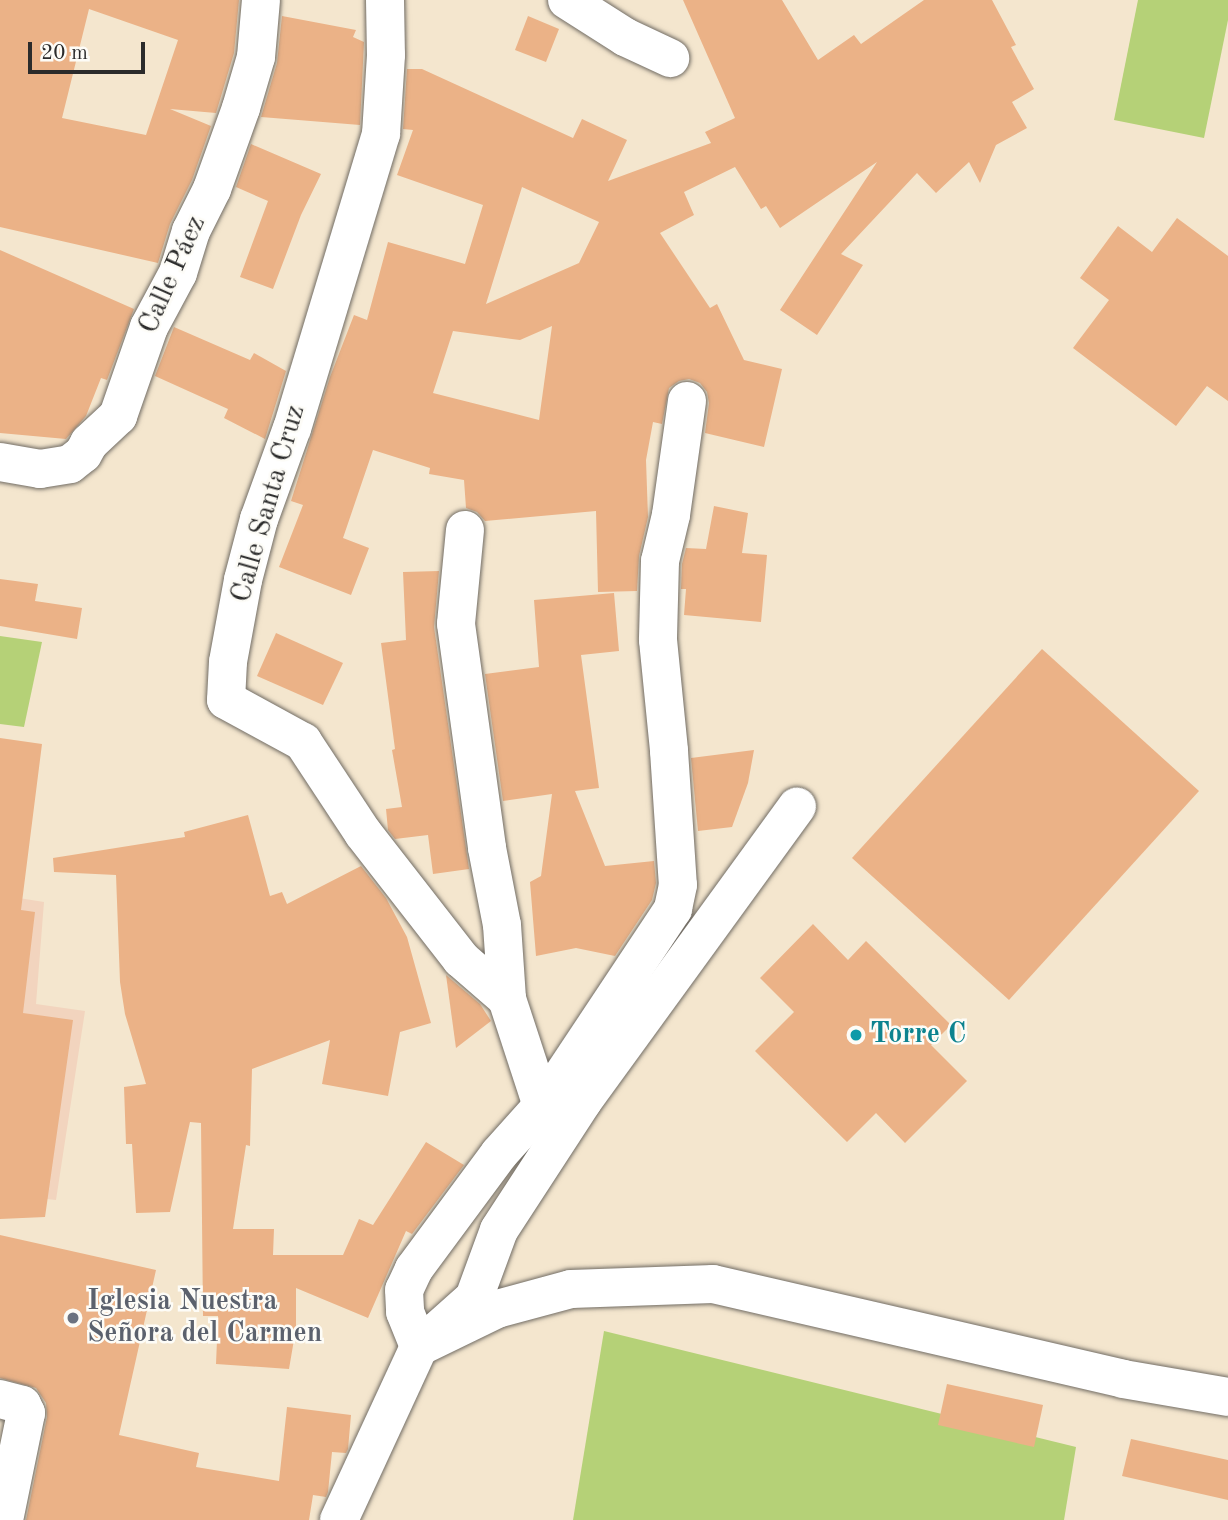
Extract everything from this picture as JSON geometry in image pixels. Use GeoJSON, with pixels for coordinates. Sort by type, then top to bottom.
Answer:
{"type":"FeatureCollection","features":[{"type":"Feature","properties":{"kind":"street","name":"Calle Páez"},"geometry":{"type":"LineString","coordinates":[[0,462],[40,468],[70,464],[83,454],[89,443],[118,415],[149,327],[178,273],[191,231],[212,189],[242,107],[256,57],[261,0]]}},
{"type":"Feature","properties":{"kind":"street","name":"Calle Santa Cruz"},"geometry":{"type":"LineString","coordinates":[[385,0],[386,54],[381,134],[292,428],[259,519],[228,662],[226,700],[303,742],[363,833],[461,959],[506,999],[542,1105]]}},
{"type":"Feature","properties":{"kind":"street"},"geometry":{"type":"LineString","coordinates":[[567,0],[625,37],[670,58]]}},
{"type":"Feature","properties":{"kind":"street"},"geometry":{"type":"LineString","coordinates":[[419,1347],[405,1312],[404,1290],[414,1269],[499,1154],[542,1105],[673,909],[678,885],[670,751],[658,640],[660,561],[671,515],[687,401]]}},
{"type":"Feature","properties":{"kind":"street"},"geometry":{"type":"LineString","coordinates":[[465,530],[456,624],[487,848],[502,925],[506,999]]}},
{"type":"Feature","properties":{"kind":"street"},"geometry":{"type":"LineString","coordinates":[[339,1520],[419,1347],[474,1298],[499,1230],[583,1101],[797,806]]}},
{"type":"Feature","properties":{"kind":"street"},"geometry":{"type":"LineString","coordinates":[[419,1347],[497,1309],[571,1289],[713,1284],[1124,1379],[1228,1397]]}},
{"type":"Feature","properties":{"kind":"street"},"geometry":{"type":"LineString","coordinates":[[0,1399],[22,1405],[26,1413],[4,1520]]}},
{"type":"Feature","properties":{"kind":"shaded area"},"geometry":{"type":"Polygon","coordinates":[[[0,895],[44,902],[36,1004],[85,1011],[56,1200],[0,1194],[0,895]]]}},
{"type":"Feature","properties":{"kind":"green space"},"geometry":{"type":"Polygon","coordinates":[[[1138,0],[1228,0],[1228,20],[1204,138],[1114,120],[1138,0]]]}},
{"type":"Feature","properties":{"kind":"green space"},"geometry":{"type":"Polygon","coordinates":[[[0,636],[42,642],[24,727],[0,724],[0,636]]]}},
{"type":"Feature","properties":{"kind":"green space"},"geometry":{"type":"Polygon","coordinates":[[[604,1331],[1076,1447],[1064,1520],[573,1520],[604,1331]]]}},
{"type":"Feature","properties":{"kind":"building"},"geometry":{"type":"Polygon","coordinates":[[[0,0],[239,0],[234,53],[216,113],[170,109],[211,126],[192,180],[170,224],[158,263],[0,227],[0,0]],[[89,9],[62,118],[146,135],[178,40],[89,9]]]}},
{"type":"Feature","properties":{"kind":"building"},"geometry":{"type":"Polygon","coordinates":[[[683,0],[782,0],[818,60],[854,35],[861,44],[924,0],[992,0],[1016,45],[1011,47],[1034,89],[1012,102],[1027,128],[996,145],[980,183],[969,162],[936,193],[917,173],[841,254],[863,265],[817,335],[780,310],[877,162],[780,228],[766,206],[761,209],[735,167],[684,192],[694,215],[660,233],[710,308],[717,304],[744,360],[782,369],[764,447],[705,433],[709,403],[707,392],[700,383],[689,379],[679,381],[669,388],[662,424],[653,422],[646,460],[648,517],[639,556],[637,591],[598,592],[596,511],[485,521],[477,512],[466,508],[464,480],[429,474],[430,468],[373,450],[343,538],[369,548],[351,595],[279,567],[303,505],[291,501],[330,377],[354,315],[367,320],[388,242],[465,264],[483,205],[397,175],[413,130],[403,129],[407,69],[422,69],[573,138],[582,119],[627,140],[608,181],[711,143],[705,132],[735,118],[683,0]],[[522,187],[486,304],[579,263],[599,222],[522,187]],[[552,326],[520,340],[453,331],[433,393],[539,420],[552,326]]]}},
{"type":"Feature","properties":{"kind":"building"},"geometry":{"type":"Polygon","coordinates":[[[282,16],[356,30],[353,37],[364,42],[360,125],[261,117],[277,63],[282,16]]]}},
{"type":"Feature","properties":{"kind":"building"},"geometry":{"type":"Polygon","coordinates":[[[528,16],[559,29],[546,62],[515,50],[528,16]]]}},
{"type":"Feature","properties":{"kind":"building"},"geometry":{"type":"Polygon","coordinates":[[[251,144],[321,174],[301,215],[273,289],[240,277],[268,201],[236,187],[251,144]]]}},
{"type":"Feature","properties":{"kind":"building"},"geometry":{"type":"Polygon","coordinates":[[[1177,218],[1228,256],[1228,401],[1207,386],[1176,426],[1073,348],[1109,300],[1080,278],[1118,226],[1152,252],[1177,218]]]}},
{"type":"Feature","properties":{"kind":"building"},"geometry":{"type":"Polygon","coordinates":[[[0,250],[134,309],[107,380],[101,378],[86,416],[66,439],[0,433],[0,250]]]}},
{"type":"Feature","properties":{"kind":"building"},"geometry":{"type":"Polygon","coordinates":[[[174,327],[250,360],[254,353],[286,371],[265,439],[224,418],[228,409],[155,376],[174,327]]]}},
{"type":"Feature","properties":{"kind":"building"},"geometry":{"type":"Polygon","coordinates":[[[714,506],[748,513],[742,553],[767,555],[761,622],[684,615],[686,589],[681,589],[686,548],[706,549],[714,506]]]}},
{"type":"Feature","properties":{"kind":"building"},"geometry":{"type":"Polygon","coordinates":[[[439,571],[434,627],[469,869],[433,874],[428,835],[395,839],[388,830],[386,809],[402,807],[392,750],[395,749],[381,643],[406,640],[403,572],[439,571]]]}},
{"type":"Feature","properties":{"kind":"building"},"geometry":{"type":"Polygon","coordinates":[[[0,579],[38,584],[35,601],[82,608],[77,639],[0,626],[0,579]]]}},
{"type":"Feature","properties":{"kind":"building"},"geometry":{"type":"Polygon","coordinates":[[[614,593],[619,651],[581,655],[599,788],[575,791],[605,866],[654,861],[656,883],[652,900],[615,956],[576,948],[536,956],[530,882],[541,876],[552,794],[503,801],[485,674],[539,667],[534,600],[614,593]]]}},
{"type":"Feature","properties":{"kind":"building"},"geometry":{"type":"Polygon","coordinates":[[[276,633],[343,663],[323,705],[257,676],[276,633]]]}},
{"type":"Feature","properties":{"kind":"building"},"geometry":{"type":"Polygon","coordinates":[[[1042,649],[1199,791],[1009,1000],[852,858],[1042,649]]]}},
{"type":"Feature","properties":{"kind":"building"},"geometry":{"type":"Polygon","coordinates":[[[0,738],[42,744],[21,910],[35,912],[23,1013],[73,1020],[45,1217],[0,1219],[0,738]]]}},
{"type":"Feature","properties":{"kind":"building"},"geometry":{"type":"Polygon","coordinates":[[[754,750],[748,783],[732,827],[698,831],[691,758],[754,750]]]}},
{"type":"Feature","properties":{"kind":"building"},"geometry":{"type":"Polygon","coordinates":[[[248,815],[270,896],[282,892],[287,904],[361,866],[386,898],[407,937],[431,1023],[400,1032],[388,1096],[322,1084],[330,1040],[252,1069],[250,1146],[246,1145],[233,1229],[274,1229],[273,1255],[343,1255],[359,1219],[373,1225],[426,1142],[464,1165],[412,1234],[406,1231],[368,1318],[296,1288],[296,1328],[289,1369],[216,1364],[218,1316],[203,1316],[201,1123],[190,1122],[170,1212],[136,1213],[132,1144],[126,1144],[124,1087],[146,1084],[125,1014],[120,982],[116,875],[54,872],[53,858],[185,837],[184,832],[248,815]]]}},
{"type":"Feature","properties":{"kind":"building","name":"Torre C"},"geometry":{"type":"Polygon","coordinates":[[[813,924],[848,960],[866,941],[951,1025],[931,1045],[967,1081],[905,1143],[876,1113],[847,1142],[755,1051],[794,1012],[760,978],[813,924]]]}},
{"type":"Feature","properties":{"kind":"building"},"geometry":{"type":"Polygon","coordinates":[[[446,975],[480,1004],[491,1021],[456,1048],[446,975]]]}},
{"type":"Feature","properties":{"kind":"building"},"geometry":{"type":"Polygon","coordinates":[[[0,1235],[156,1270],[119,1435],[199,1453],[196,1467],[279,1481],[287,1407],[351,1415],[348,1449],[346,1453],[332,1452],[328,1492],[326,1497],[313,1495],[309,1520],[26,1520],[47,1417],[46,1403],[36,1388],[0,1378],[0,1235]]]}},
{"type":"Feature","properties":{"kind":"building"},"geometry":{"type":"Polygon","coordinates":[[[947,1384],[1043,1405],[1034,1447],[938,1425],[947,1384]]]}},
{"type":"Feature","properties":{"kind":"building"},"geometry":{"type":"Polygon","coordinates":[[[1131,1439],[1228,1460],[1228,1500],[1122,1476],[1131,1439]]]}},
{"type":"Feature","properties":{"kind":"place","name":"Torre C"},"geometry":{"type":"Point","coordinates":[856,1035]}},
{"type":"Feature","properties":{"kind":"place","name":"Iglesia Nuestra Señora del Carmen"},"geometry":{"type":"Point","coordinates":[73,1318]}}]}
